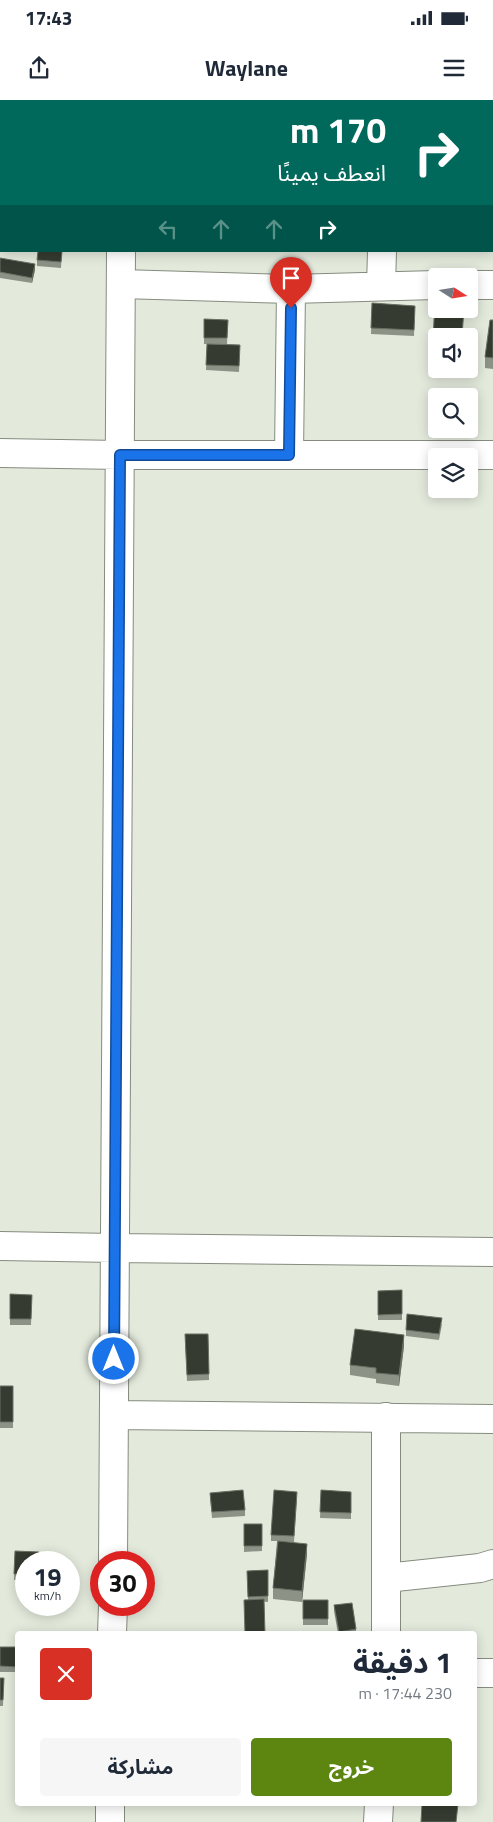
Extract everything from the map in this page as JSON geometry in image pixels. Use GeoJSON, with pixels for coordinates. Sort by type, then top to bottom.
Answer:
{"type":"FeatureCollection","features":[{"type":"Feature","properties":{"kind":"street"},"geometry":{"type":"LineString","coordinates":[[114,1551],[121,252]]}},
{"type":"Feature","properties":{"kind":"street"},"geometry":{"type":"LineString","coordinates":[[381,286],[382,252]]}},
{"type":"Feature","properties":{"kind":"street"},"geometry":{"type":"LineString","coordinates":[[121,284],[291,289],[428,285]]}},
{"type":"Feature","properties":{"kind":"street"},"geometry":{"type":"LineString","coordinates":[[478,285],[493,285]]}},
{"type":"Feature","properties":{"kind":"street"},"geometry":{"type":"LineString","coordinates":[[289,455],[291,289]]}},
{"type":"Feature","properties":{"kind":"street"},"geometry":{"type":"LineString","coordinates":[[0,453],[120,455],[493,455]]}},
{"type":"Feature","properties":{"kind":"street"},"geometry":{"type":"LineString","coordinates":[[0,1246],[493,1252]]}},
{"type":"Feature","properties":{"kind":"street"},"geometry":{"type":"LineString","coordinates":[[114,1415],[493,1419]]}},
{"type":"Feature","properties":{"kind":"street"},"geometry":{"type":"LineString","coordinates":[[386,1418],[386,1631]]}},
{"type":"Feature","properties":{"kind":"street"},"geometry":{"type":"LineString","coordinates":[[386,1578],[480,1568],[493,1564]]}},
{"type":"Feature","properties":{"kind":"street"},"geometry":{"type":"LineString","coordinates":[[112,1631],[113,1616]]}},
{"type":"Feature","properties":{"kind":"street"},"geometry":{"type":"LineString","coordinates":[[477,1673],[493,1673]]}},
{"type":"Feature","properties":{"kind":"street"},"geometry":{"type":"LineString","coordinates":[[110,1806],[110,1822]]}},
{"type":"Feature","properties":{"kind":"street"},"geometry":{"type":"LineString","coordinates":[[378,1822],[379,1806]]}},
{"type":"Feature","properties":{"kind":"building"},"geometry":{"type":"Polygon","coordinates":[[[38,252],[62,252],[61,262],[37,260],[38,252]]]}},
{"type":"Feature","properties":{"kind":"building"},"geometry":{"type":"Polygon","coordinates":[[[0,258],[35,264],[32,278],[0,272],[0,258]]]}},
{"type":"Feature","properties":{"kind":"building"},"geometry":{"type":"Polygon","coordinates":[[[372,303],[415,306],[414,330],[371,328],[372,303]]]}},
{"type":"Feature","properties":{"kind":"building"},"geometry":{"type":"Polygon","coordinates":[[[434,318],[463,318],[463,328],[434,328],[434,318]]]}},
{"type":"Feature","properties":{"kind":"building"},"geometry":{"type":"Polygon","coordinates":[[[204,319],[228,320],[227,338],[204,338],[204,319]]]}},
{"type":"Feature","properties":{"kind":"building"},"geometry":{"type":"Polygon","coordinates":[[[490,320],[493,320],[493,358],[485,357],[490,320]]]}},
{"type":"Feature","properties":{"kind":"building"},"geometry":{"type":"Polygon","coordinates":[[[207,344],[240,345],[239,366],[206,365],[207,344]]]}},
{"type":"Feature","properties":{"kind":"building"},"geometry":{"type":"Polygon","coordinates":[[[402,1290],[402,1314],[378,1315],[378,1291],[402,1290]]]}},
{"type":"Feature","properties":{"kind":"building"},"geometry":{"type":"Polygon","coordinates":[[[10,1294],[32,1295],[31,1319],[10,1319],[10,1294]]]}},
{"type":"Feature","properties":{"kind":"building"},"geometry":{"type":"Polygon","coordinates":[[[407,1314],[442,1318],[439,1334],[406,1330],[407,1314]]]}},
{"type":"Feature","properties":{"kind":"building"},"geometry":{"type":"Polygon","coordinates":[[[355,1329],[404,1335],[399,1375],[376,1373],[376,1368],[350,1365],[355,1329]]]}},
{"type":"Feature","properties":{"kind":"building"},"geometry":{"type":"Polygon","coordinates":[[[185,1334],[208,1334],[209,1374],[187,1375],[185,1334]]]}},
{"type":"Feature","properties":{"kind":"building"},"geometry":{"type":"Polygon","coordinates":[[[0,1386],[13,1386],[13,1422],[0,1422],[0,1386]]]}},
{"type":"Feature","properties":{"kind":"building"},"geometry":{"type":"Polygon","coordinates":[[[243,1490],[245,1510],[212,1512],[210,1493],[243,1490]]]}},
{"type":"Feature","properties":{"kind":"building"},"geometry":{"type":"Polygon","coordinates":[[[274,1490],[297,1492],[294,1536],[271,1535],[274,1490]]]}},
{"type":"Feature","properties":{"kind":"building"},"geometry":{"type":"Polygon","coordinates":[[[321,1490],[351,1492],[351,1513],[320,1512],[321,1490]]]}},
{"type":"Feature","properties":{"kind":"building"},"geometry":{"type":"Polygon","coordinates":[[[244,1524],[262,1524],[262,1546],[244,1546],[244,1524]]]}},
{"type":"Feature","properties":{"kind":"building"},"geometry":{"type":"Polygon","coordinates":[[[278,1541],[307,1544],[302,1591],[273,1588],[278,1541]]]}},
{"type":"Feature","properties":{"kind":"building"},"geometry":{"type":"Polygon","coordinates":[[[268,1570],[268,1596],[248,1597],[247,1571],[268,1570]]]}},
{"type":"Feature","properties":{"kind":"building"},"geometry":{"type":"Polygon","coordinates":[[[264,1599],[265,1631],[245,1631],[244,1600],[264,1599]]]}},
{"type":"Feature","properties":{"kind":"building"},"geometry":{"type":"Polygon","coordinates":[[[303,1600],[328,1600],[328,1619],[303,1619],[303,1600]]]}},
{"type":"Feature","properties":{"kind":"building"},"geometry":{"type":"Polygon","coordinates":[[[352,1603],[356,1629],[339,1631],[334,1605],[352,1603]]]}},
{"type":"Feature","properties":{"kind":"building"},"geometry":{"type":"Polygon","coordinates":[[[0,1647],[15,1647],[15,1667],[0,1666],[0,1647]]]}},
{"type":"Feature","properties":{"kind":"building"},"geometry":{"type":"Polygon","coordinates":[[[0,1678],[4,1678],[3,1700],[0,1700],[0,1678]]]}},
{"type":"Feature","properties":{"kind":"building"},"geometry":{"type":"Polygon","coordinates":[[[422,1806],[458,1806],[456,1822],[421,1822],[422,1806]]]}},
{"type":"Feature","properties":{"kind":"route"},"geometry":{"type":"LineString","coordinates":[[114,1359],[120,455],[289,455],[291,308]]}}]}
